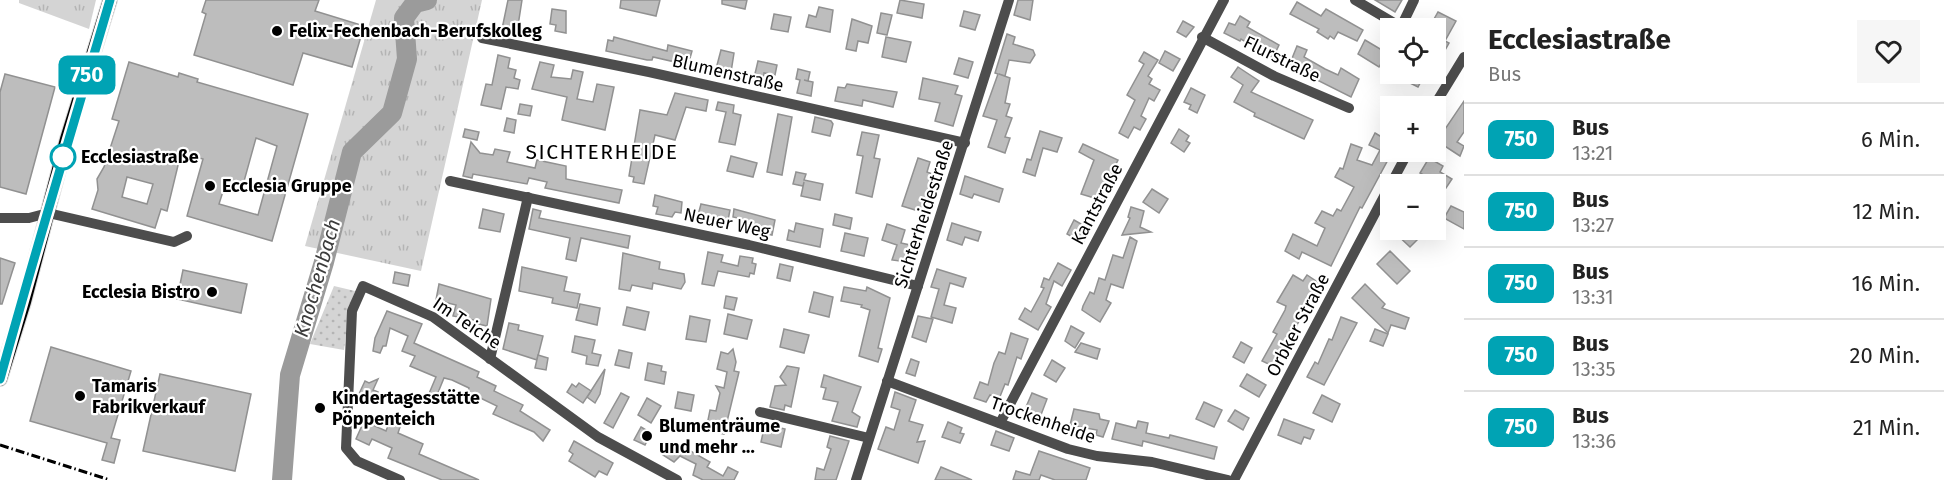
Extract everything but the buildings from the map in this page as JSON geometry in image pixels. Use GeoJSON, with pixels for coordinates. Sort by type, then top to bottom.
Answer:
{"type":"FeatureCollection","features":[{"type":"Feature","properties":{"kind":"main road"},"geometry":{"type":"LineString","coordinates":[[0,379],[67,139],[110,0]]}},
{"type":"Feature","properties":{"kind":"street","name":"Sichterheidestraße"},"geometry":{"type":"LineString","coordinates":[[856,480],[1009,0]]}},
{"type":"Feature","properties":{"kind":"street","name":"Kantstraße"},"geometry":{"type":"LineString","coordinates":[[1000,423],[1202,37],[1224,0]]}},
{"type":"Feature","properties":{"kind":"street"},"geometry":{"type":"LineString","coordinates":[[1355,0],[1401,27],[1414,0]]}},
{"type":"Feature","properties":{"kind":"street","name":"Flurstraße"},"geometry":{"type":"LineString","coordinates":[[1202,37],[1274,76],[1349,108]]}},
{"type":"Feature","properties":{"kind":"street","name":"Blumenstraße"},"geometry":{"type":"LineString","coordinates":[[482,38],[649,72],[965,142]]}},
{"type":"Feature","properties":{"kind":"street"},"geometry":{"type":"LineString","coordinates":[[1440,96],[1464,57]]}},
{"type":"Feature","properties":{"kind":"street","name":"Neuer Weg"},"geometry":{"type":"LineString","coordinates":[[450,181],[748,244],[918,286]]}},
{"type":"Feature","properties":{"kind":"street"},"geometry":{"type":"LineString","coordinates":[[490,359],[528,197]]}},
{"type":"Feature","properties":{"kind":"street","name":"Orbker Straße"},"geometry":{"type":"LineString","coordinates":[[1234,480],[1380,206]]}},
{"type":"Feature","properties":{"kind":"street"},"geometry":{"type":"LineString","coordinates":[[0,218],[29,218],[48,213],[174,242],[187,236]]}},
{"type":"Feature","properties":{"kind":"street","name":"Im Teiche"},"geometry":{"type":"LineString","coordinates":[[400,480],[357,461],[346,448],[352,311],[363,286],[433,317],[597,437],[677,480]]}},
{"type":"Feature","properties":{"kind":"street","name":"Trockenheide"},"geometry":{"type":"LineString","coordinates":[[887,381],[1068,449],[1097,456],[1152,462],[1228,480]]}},
{"type":"Feature","properties":{"kind":"street"},"geometry":{"type":"LineString","coordinates":[[760,412],[869,438]]}},
{"type":"Feature","properties":{"kind":"green space"},"geometry":{"type":"Polygon","coordinates":[[[19,0],[96,0],[89,29],[19,3],[19,0]]]}},
{"type":"Feature","properties":{"kind":"green space"},"geometry":{"type":"Polygon","coordinates":[[[376,0],[482,0],[421,271],[305,246],[376,0]]]}},
{"type":"Feature","properties":{"kind":"green space"},"geometry":{"type":"Polygon","coordinates":[[[334,286],[355,291],[349,309],[344,350],[310,344],[334,286]]]}},
{"type":"Feature","properties":{"kind":"waterway","name":"Knochenbach"},"geometry":{"type":"LineString","coordinates":[[282,480],[290,375],[324,262],[352,152],[392,113],[407,59],[404,18],[415,3],[427,0]]}},
{"type":"Feature","properties":{"kind":"railway"},"geometry":{"type":"LineString","coordinates":[[0,445],[110,480]]}},
{"type":"Feature","properties":{"kind":"bus line","name":"750"},"geometry":{"type":"LineString","coordinates":[[0,379],[24,302],[67,139],[110,0]]}},
{"type":"Feature","properties":{"kind":"place","name":"Felix-Fechenbach-Berufskolleg"},"geometry":{"type":"Point","coordinates":[277,31]}},
{"type":"Feature","properties":{"kind":"place","name":"Ecclesiastraße"},"geometry":{"type":"Point","coordinates":[63,157]}},
{"type":"Feature","properties":{"kind":"place","name":"Ecclesia Gruppe"},"geometry":{"type":"Point","coordinates":[210,186]}},
{"type":"Feature","properties":{"kind":"place","name":"Ecclesia Bistro"},"geometry":{"type":"Point","coordinates":[212,292]}},
{"type":"Feature","properties":{"kind":"place","name":"Tamaris Fabrikverkauf"},"geometry":{"type":"Point","coordinates":[80,396]}},
{"type":"Feature","properties":{"kind":"place","name":"Kindertagesstätte Pöppenteich"},"geometry":{"type":"Point","coordinates":[320,408]}},
{"type":"Feature","properties":{"kind":"place","name":"Blumenträume und mehr ..."},"geometry":{"type":"Point","coordinates":[647,436]}},
{"type":"Feature","properties":{"kind":"district","name":"SICHTERHEIDE"},"geometry":{"type":"Point","coordinates":[602,152]}}]}
